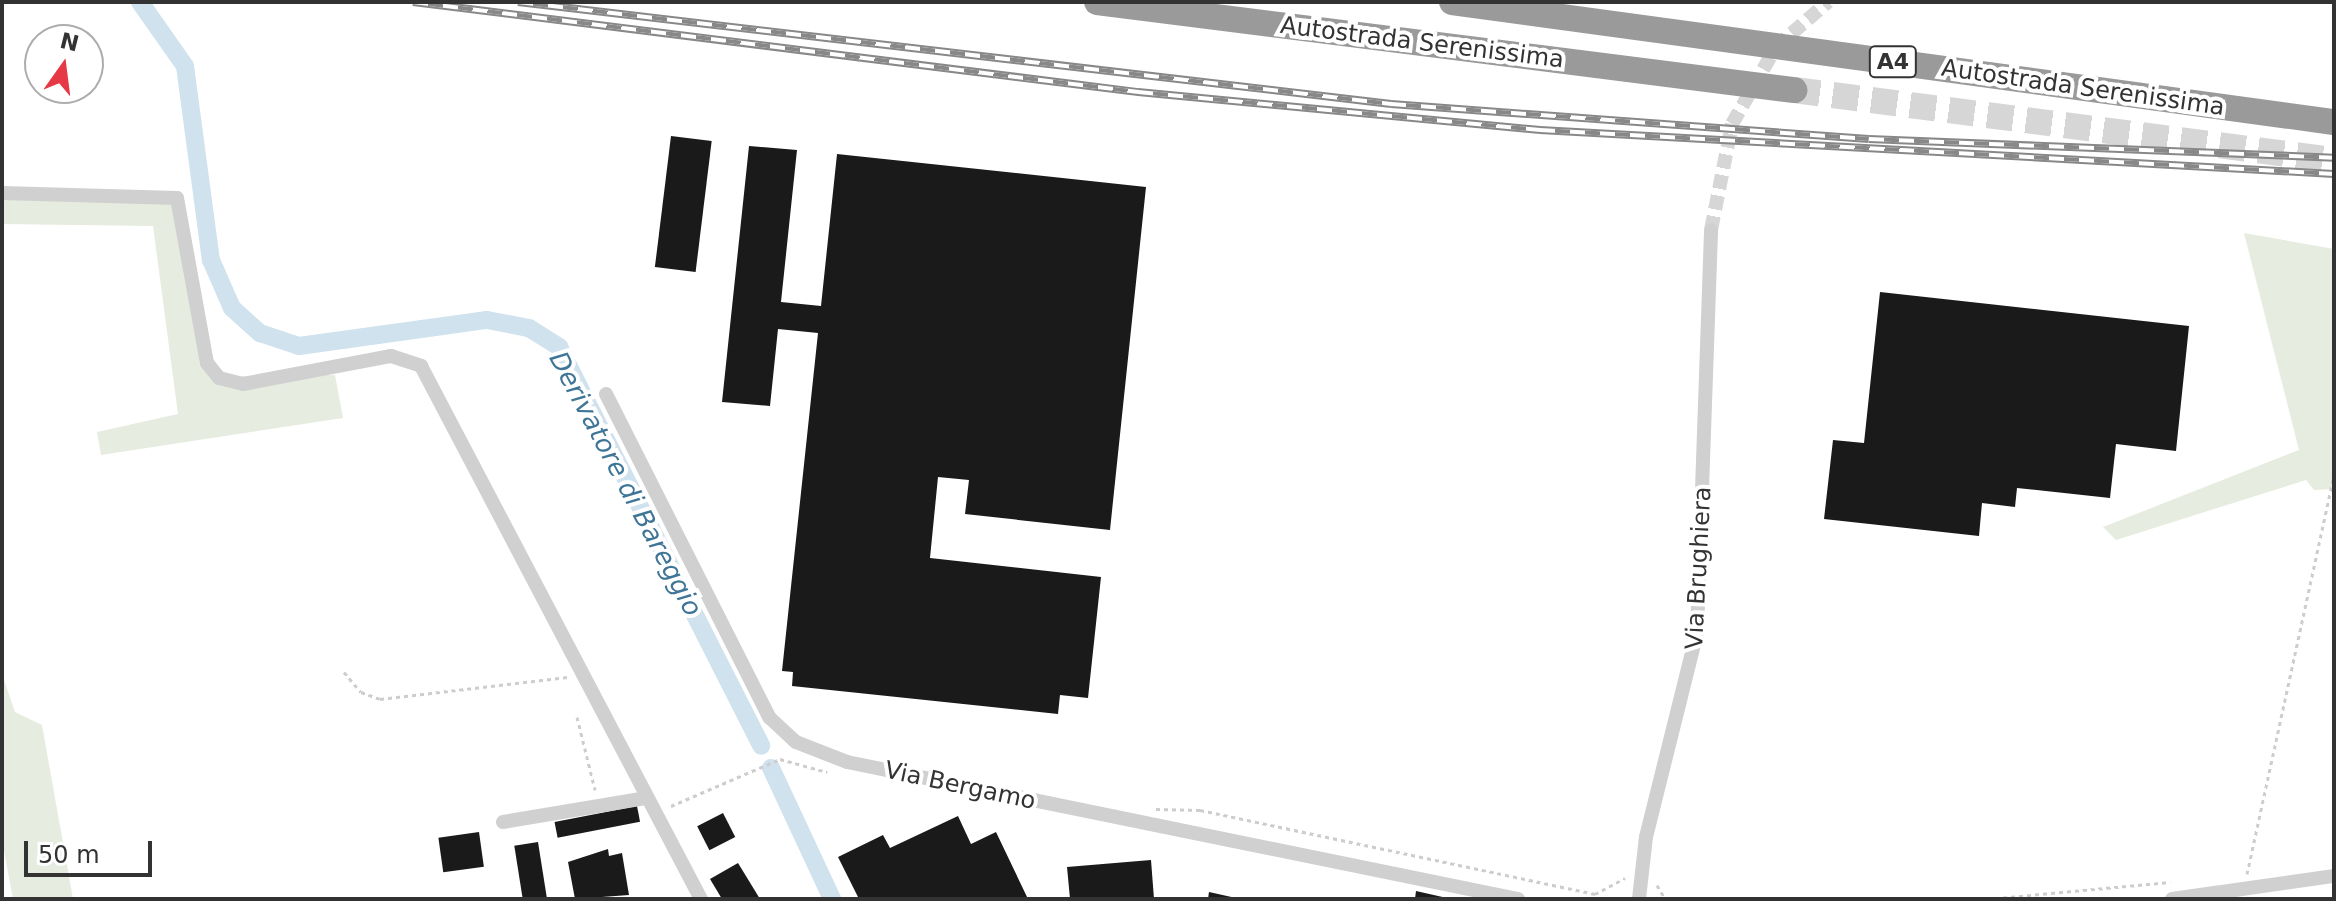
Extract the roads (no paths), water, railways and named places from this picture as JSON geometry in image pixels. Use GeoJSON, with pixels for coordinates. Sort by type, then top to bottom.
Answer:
{"type":"FeatureCollection","features":[{"type":"Feature","properties":{"kind":"highway","name":"Autostrada Serenissima"},"geometry":{"type":"LineString","coordinates":[[1097,2],[1794,90]]}},
{"type":"Feature","properties":{"kind":"highway","name":"Autostrada Serenissima"},"geometry":{"type":"LineString","coordinates":[[1452,2],[2334,122]]}},
{"type":"Feature","properties":{"kind":"street"},"geometry":{"type":"LineString","coordinates":[[2,193],[177,198],[207,363],[228,382],[391,356],[421,366],[580,675],[701,899]]}},
{"type":"Feature","properties":{"kind":"street","name":"Via Brughiera"},"geometry":{"type":"LineString","coordinates":[[1639,899],[1646,837],[1697,633],[1711,230]]}},
{"type":"Feature","properties":{"kind":"street","name":"Via Bergamo"},"geometry":{"type":"LineString","coordinates":[[606,394],[770,718],[796,742],[847,762],[1518,899]]}},
{"type":"Feature","properties":{"kind":"street"},"geometry":{"type":"LineString","coordinates":[[503,822],[647,798]]}},
{"type":"Feature","properties":{"kind":"street"},"geometry":{"type":"LineString","coordinates":[[2172,899],[2334,876]]}},
{"type":"Feature","properties":{"kind":"waterway","name":"Derivatore di Bareggio"},"geometry":{"type":"LineString","coordinates":[[140,2],[185,66],[211,260],[232,308],[260,333],[299,346],[487,320],[529,328],[559,347],[761,746]]}},
{"type":"Feature","properties":{"kind":"waterway","name":"Derivatore di Bareggio"},"geometry":{"type":"LineString","coordinates":[[771,768],[832,899]]}},
{"type":"Feature","properties":{"kind":"tunnel"},"geometry":{"type":"LineString","coordinates":[[1711,230],[1732,124],[1776,47],[1828,2]]}},
{"type":"Feature","properties":{"kind":"tunnel"},"geometry":{"type":"LineString","coordinates":[[1794,90],[2334,160]]}},
{"type":"Feature","properties":{"kind":"railway"},"geometry":{"type":"LineString","coordinates":[[413,2],[1138,92],[1540,130],[2334,174]]}},
{"type":"Feature","properties":{"kind":"railway"},"geometry":{"type":"LineString","coordinates":[[518,2],[1391,104],[1869,139],[2334,158]]}}]}
